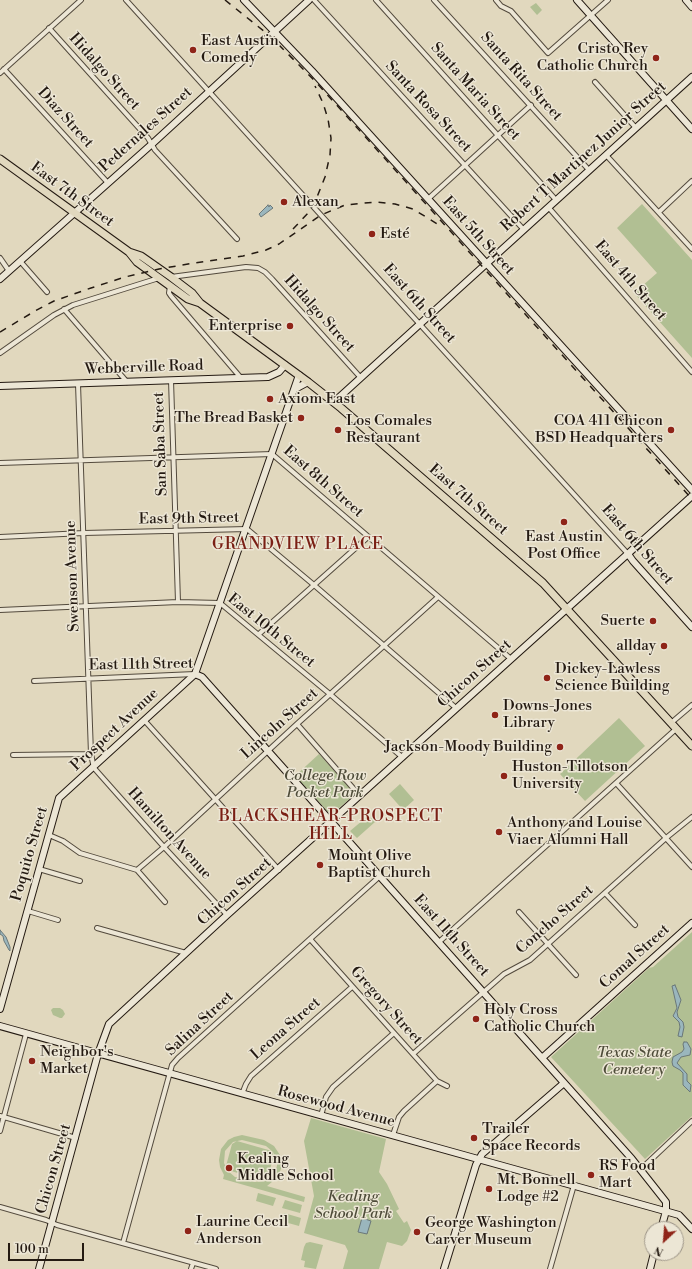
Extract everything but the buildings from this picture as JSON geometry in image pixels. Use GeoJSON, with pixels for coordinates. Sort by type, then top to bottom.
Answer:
{"type":"FeatureCollection","features":[{"type":"Feature","properties":{"kind":"main road","name":"East 7th Street"},"geometry":{"type":"LineString","coordinates":[[0,159],[129,252],[137,262],[188,299],[200,303]]}},
{"type":"Feature","properties":{"kind":"main road","name":"East 7th Street"},"geometry":{"type":"LineString","coordinates":[[129,252],[141,256],[171,277],[192,293],[200,303],[334,402],[527,569],[567,609],[692,746]]}},
{"type":"Feature","properties":{"kind":"street"},"geometry":{"type":"LineString","coordinates":[[0,73],[81,0]]}},
{"type":"Feature","properties":{"kind":"street","name":"East 6th Street"},"geometry":{"type":"LineString","coordinates":[[126,0],[628,554],[692,627]]}},
{"type":"Feature","properties":{"kind":"street","name":"East 5th Street"},"geometry":{"type":"LineString","coordinates":[[244,0],[275,31],[692,490]]}},
{"type":"Feature","properties":{"kind":"street","name":"Pedernales Street"},"geometry":{"type":"LineString","coordinates":[[0,279],[152,144],[309,0]]}},
{"type":"Feature","properties":{"kind":"street","name":"Santa Rosa Street"},"geometry":{"type":"LineString","coordinates":[[314,0],[524,230]]}},
{"type":"Feature","properties":{"kind":"street","name":"Santa Maria Street"},"geometry":{"type":"LineString","coordinates":[[376,0],[556,200]]}},
{"type":"Feature","properties":{"kind":"street","name":"Santa Rita Street"},"geometry":{"type":"LineString","coordinates":[[434,0],[589,170]]}},
{"type":"Feature","properties":{"kind":"street"},"geometry":{"type":"LineString","coordinates":[[496,0],[501,6],[511,11],[548,53],[608,0]]}},
{"type":"Feature","properties":{"kind":"street"},"geometry":{"type":"LineString","coordinates":[[577,0],[692,129]]}},
{"type":"Feature","properties":{"kind":"street"},"geometry":{"type":"LineString","coordinates":[[686,0],[692,7]]}},
{"type":"Feature","properties":{"kind":"street","name":"Hidalgo Street"},"geometry":{"type":"LineString","coordinates":[[49,28],[152,144],[155,150],[236,240]]}},
{"type":"Feature","properties":{"kind":"street","name":"Diaz Street"},"geometry":{"type":"LineString","coordinates":[[4,69],[108,183]]}},
{"type":"Feature","properties":{"kind":"street","name":"Robert T Martinez Junior Street"},"geometry":{"type":"LineString","coordinates":[[334,402],[692,77]]}},
{"type":"Feature","properties":{"kind":"street"},"geometry":{"type":"LineString","coordinates":[[595,82],[636,128]]}},
{"type":"Feature","properties":{"kind":"street"},"geometry":{"type":"LineString","coordinates":[[428,199],[530,105]]}},
{"type":"Feature","properties":{"kind":"street"},"geometry":{"type":"LineString","coordinates":[[606,155],[692,249]]}},
{"type":"Feature","properties":{"kind":"street"},"geometry":{"type":"LineString","coordinates":[[659,212],[692,181]]}},
{"type":"Feature","properties":{"kind":"street","name":"East 4th Street"},"geometry":{"type":"LineString","coordinates":[[548,208],[692,372]]}},
{"type":"Feature","properties":{"kind":"street"},"geometry":{"type":"LineString","coordinates":[[0,258],[10,270]]}},
{"type":"Feature","properties":{"kind":"street"},"geometry":{"type":"LineString","coordinates":[[20,261],[47,292]]}},
{"type":"Feature","properties":{"kind":"street","name":"Hidalgo Street"},"geometry":{"type":"LineString","coordinates":[[171,277],[246,267],[258,268],[272,279],[361,378]]}},
{"type":"Feature","properties":{"kind":"street"},"geometry":{"type":"LineString","coordinates":[[0,353],[54,315],[73,304],[159,278]]}},
{"type":"Feature","properties":{"kind":"street"},"geometry":{"type":"LineString","coordinates":[[170,286],[169,293],[171,296],[241,378]]}},
{"type":"Feature","properties":{"kind":"street"},"geometry":{"type":"LineString","coordinates":[[64,309],[127,382]]}},
{"type":"Feature","properties":{"kind":"street","name":"Webberville Road"},"geometry":{"type":"LineString","coordinates":[[0,386],[274,376],[284,365]]}},
{"type":"Feature","properties":{"kind":"street","name":"Prospect Avenue"},"geometry":{"type":"LineString","coordinates":[[59,798],[94,768],[195,674],[299,375]]}},
{"type":"Feature","properties":{"kind":"street","name":"San Saba Street"},"geometry":{"type":"LineString","coordinates":[[171,380],[178,602]]}},
{"type":"Feature","properties":{"kind":"street"},"geometry":{"type":"LineString","coordinates":[[295,389],[308,382]]}},
{"type":"Feature","properties":{"kind":"street","name":"Swenson Avenue"},"geometry":{"type":"LineString","coordinates":[[78,384],[91,754],[94,768]]}},
{"type":"Feature","properties":{"kind":"street","name":"East 8th Street"},"geometry":{"type":"LineString","coordinates":[[0,463],[272,454],[511,659]]}},
{"type":"Feature","properties":{"kind":"street","name":"Chicon Street"},"geometry":{"type":"LineString","coordinates":[[39,1269],[98,1054],[109,1024],[456,708],[690,500]]}},
{"type":"Feature","properties":{"kind":"street","name":"East 9th Street"},"geometry":{"type":"LineString","coordinates":[[0,537],[84,533],[246,529],[314,585],[456,708]]}},
{"type":"Feature","properties":{"kind":"street"},"geometry":{"type":"LineString","coordinates":[[259,634],[368,536]]}},
{"type":"Feature","properties":{"kind":"street","name":"Lincoln Street"},"geometry":{"type":"LineString","coordinates":[[137,870],[164,848],[215,799],[385,646],[438,596]]}},
{"type":"Feature","properties":{"kind":"street","name":"East 10th Street"},"geometry":{"type":"LineString","coordinates":[[0,610],[178,602],[220,603],[331,695],[402,758]]}},
{"type":"Feature","properties":{"kind":"street","name":"East 11th Street"},"geometry":{"type":"LineString","coordinates":[[34,681],[195,674],[202,677],[632,1159],[665,1199],[667,1204],[666,1211]]}},
{"type":"Feature","properties":{"kind":"street"},"geometry":{"type":"LineString","coordinates":[[439,942],[616,783],[674,726],[692,705]]}},
{"type":"Feature","properties":{"kind":"street"},"geometry":{"type":"LineString","coordinates":[[144,720],[279,870]]}},
{"type":"Feature","properties":{"kind":"street"},"geometry":{"type":"LineString","coordinates":[[297,724],[360,796]]}},
{"type":"Feature","properties":{"kind":"street"},"geometry":{"type":"LineString","coordinates":[[13,755],[91,754]]}},
{"type":"Feature","properties":{"kind":"street","name":"Hamilton Avenue"},"geometry":{"type":"LineString","coordinates":[[94,768],[164,848],[227,915]]}},
{"type":"Feature","properties":{"kind":"street"},"geometry":{"type":"LineString","coordinates":[[616,783],[692,867]]}},
{"type":"Feature","properties":{"kind":"street","name":"Poquito Street"},"geometry":{"type":"LineString","coordinates":[[0,1009],[59,798]]}},
{"type":"Feature","properties":{"kind":"street","name":"Concho Street"},"geometry":{"type":"LineString","coordinates":[[413,1054],[504,974],[530,960],[666,838],[671,836],[692,817]]}},
{"type":"Feature","properties":{"kind":"street"},"geometry":{"type":"LineString","coordinates":[[49,835],[63,841],[80,854],[137,870],[165,902]]}},
{"type":"Feature","properties":{"kind":"street"},"geometry":{"type":"LineString","coordinates":[[39,870],[80,881]]}},
{"type":"Feature","properties":{"kind":"street","name":"Salina Street"},"geometry":{"type":"LineString","coordinates":[[123,1243],[172,1065],[380,876]]}},
{"type":"Feature","properties":{"kind":"street"},"geometry":{"type":"LineString","coordinates":[[606,893],[635,925]]}},
{"type":"Feature","properties":{"kind":"street"},"geometry":{"type":"LineString","coordinates":[[28,911],[58,920]]}},
{"type":"Feature","properties":{"kind":"street"},"geometry":{"type":"LineString","coordinates":[[519,912],[576,975]]}},
{"type":"Feature","properties":{"kind":"street","name":"Comal Street"},"geometry":{"type":"LineString","coordinates":[[542,1058],[692,923]]}},
{"type":"Feature","properties":{"kind":"street"},"geometry":{"type":"LineString","coordinates":[[97,928],[186,953]]}},
{"type":"Feature","properties":{"kind":"street","name":"Gregory Street"},"geometry":{"type":"LineString","coordinates":[[310,939],[437,1081],[447,1086]]}},
{"type":"Feature","properties":{"kind":"street","name":"Leona Street"},"geometry":{"type":"LineString","coordinates":[[242,1094],[251,1076],[352,987]]}},
{"type":"Feature","properties":{"kind":"street","name":"Rosewood Avenue"},"geometry":{"type":"LineString","coordinates":[[0,1026],[666,1211]]}},
{"type":"Feature","properties":{"kind":"street"},"geometry":{"type":"LineString","coordinates":[[320,1116],[326,1097],[333,1087],[394,1032]]}},
{"type":"Feature","properties":{"kind":"street"},"geometry":{"type":"LineString","coordinates":[[0,1132],[2,1117],[26,1034]]}},
{"type":"Feature","properties":{"kind":"street"},"geometry":{"type":"LineString","coordinates":[[393,1135],[399,1117],[437,1081]]}},
{"type":"Feature","properties":{"kind":"street"},"geometry":{"type":"LineString","coordinates":[[444,1269],[476,1165],[482,1154],[564,1083]]}},
{"type":"Feature","properties":{"kind":"street"},"geometry":{"type":"LineString","coordinates":[[2,1117],[76,1138]]}},
{"type":"Feature","properties":{"kind":"street"},"geometry":{"type":"LineString","coordinates":[[640,1170],[692,1121]]}},
{"type":"Feature","properties":{"kind":"street"},"geometry":{"type":"LineString","coordinates":[[550,1269],[574,1185]]}},
{"type":"Feature","properties":{"kind":"street"},"geometry":{"type":"LineString","coordinates":[[0,1207],[52,1222],[56,1225],[216,1269]]}},
{"type":"Feature","properties":{"kind":"street"},"geometry":{"type":"LineString","coordinates":[[663,1221],[666,1211],[679,1216],[692,1229]]}},
{"type":"Feature","properties":{"kind":"street"},"geometry":{"type":"LineString","coordinates":[[192,1269],[193,1263]]}},
{"type":"Feature","properties":{"kind":"green space"},"geometry":{"type":"Polygon","coordinates":[[[536,3],[542,10],[537,15],[530,7],[536,3]]]}},
{"type":"Feature","properties":{"kind":"green space"},"geometry":{"type":"Polygon","coordinates":[[[642,204],[692,260],[692,358],[634,293],[657,273],[617,228],[642,204]]]}},
{"type":"Feature","properties":{"kind":"green space"},"geometry":{"type":"Polygon","coordinates":[[[619,718],[645,746],[585,801],[560,774],[619,718]]]}},
{"type":"Feature","properties":{"kind":"green space","name":"College Row Pocket Park"},"geometry":{"type":"Polygon","coordinates":[[[319,754],[355,794],[331,815],[295,776],[319,754]]]}},
{"type":"Feature","properties":{"kind":"green space"},"geometry":{"type":"Polygon","coordinates":[[[400,784],[414,800],[403,810],[389,794],[400,784]]]}},
{"type":"Feature","properties":{"kind":"green space"},"geometry":{"type":"Polygon","coordinates":[[[369,815],[375,822],[357,838],[350,831],[369,815]]]}},
{"type":"Feature","properties":{"kind":"green space","name":"Texas State Cemetery"},"geometry":{"type":"Polygon","coordinates":[[[692,932],[692,1116],[645,1159],[551,1057],[649,968],[653,967],[692,932]]]}},
{"type":"Feature","properties":{"kind":"green space"},"geometry":{"type":"Polygon","coordinates":[[[53,1008],[60,1008],[63,1010],[65,1014],[62,1018],[53,1015],[51,1010],[53,1008]]]}},
{"type":"Feature","properties":{"kind":"green space","name":"Kealing School Park"},"geometry":{"type":"Polygon","coordinates":[[[311,1118],[386,1139],[379,1172],[387,1184],[399,1209],[396,1211],[404,1223],[407,1221],[411,1230],[407,1241],[402,1246],[387,1242],[379,1269],[343,1269],[348,1251],[345,1245],[304,1233],[314,1196],[304,1141],[311,1118]]]}},
{"type":"Feature","properties":{"kind":"green space"},"geometry":{"type":"Polygon","coordinates":[[[242,1135],[264,1140],[274,1146],[280,1155],[282,1166],[278,1177],[267,1186],[305,1197],[304,1202],[223,1179],[224,1175],[220,1167],[219,1160],[221,1149],[228,1140],[242,1135]],[[242,1140],[233,1142],[225,1151],[224,1163],[228,1171],[235,1177],[255,1182],[264,1181],[270,1178],[274,1174],[277,1166],[277,1160],[273,1152],[266,1146],[242,1140]]]}},
{"type":"Feature","properties":{"kind":"green space"},"geometry":{"type":"Polygon","coordinates":[[[237,1141],[272,1151],[274,1156],[267,1179],[264,1181],[228,1170],[226,1166],[232,1144],[237,1141]]]}},
{"type":"Feature","properties":{"kind":"green space"},"geometry":{"type":"Polygon","coordinates":[[[258,1193],[276,1198],[273,1206],[256,1201],[258,1193]]]}},
{"type":"Feature","properties":{"kind":"green space"},"geometry":{"type":"Polygon","coordinates":[[[285,1200],[302,1205],[300,1213],[282,1208],[285,1200]]]}},
{"type":"Feature","properties":{"kind":"green space"},"geometry":{"type":"Polygon","coordinates":[[[284,1213],[301,1218],[299,1226],[281,1221],[284,1213]]]}},
{"type":"Feature","properties":{"kind":"green space"},"geometry":{"type":"Polygon","coordinates":[[[310,1242],[323,1245],[316,1269],[304,1267],[305,1261],[301,1260],[306,1243],[310,1242]]]}},
{"type":"Feature","properties":{"kind":"water"},"geometry":{"type":"Polygon","coordinates":[[[268,205],[269,207],[270,205],[273,208],[261,217],[259,214],[268,205]]]}},
{"type":"Feature","properties":{"kind":"water"},"geometry":{"type":"Polygon","coordinates":[[[0,930],[6,937],[10,951],[4,941],[3,936],[0,934],[0,930]]]}},
{"type":"Feature","properties":{"kind":"water"},"geometry":{"type":"Polygon","coordinates":[[[675,985],[681,1000],[677,1012],[678,1017],[683,1022],[684,1027],[682,1037],[678,1036],[680,1027],[679,1022],[673,1016],[677,1008],[672,986],[675,985]]]}},
{"type":"Feature","properties":{"kind":"water"},"geometry":{"type":"Polygon","coordinates":[[[684,1042],[687,1042],[691,1049],[690,1055],[681,1057],[677,1063],[687,1074],[687,1081],[691,1085],[690,1092],[683,1085],[683,1073],[673,1066],[672,1062],[673,1057],[682,1052],[684,1049],[684,1042]]]}},
{"type":"Feature","properties":{"kind":"water"},"geometry":{"type":"Polygon","coordinates":[[[362,1218],[371,1221],[367,1234],[358,1232],[362,1218]]]}},
{"type":"Feature","properties":{"kind":"railway"},"geometry":{"type":"LineString","coordinates":[[225,0],[270,36],[314,80],[692,499]]}},
{"type":"Feature","properties":{"kind":"railway"},"geometry":{"type":"LineString","coordinates":[[293,229],[309,212],[317,197],[325,177],[330,155],[331,138],[328,119],[323,103],[315,86]]}},
{"type":"Feature","properties":{"kind":"railway"},"geometry":{"type":"LineString","coordinates":[[0,332],[54,301],[125,277],[159,269],[243,256],[266,250],[279,244],[321,215],[345,205],[376,202],[395,204],[413,209],[439,225]]}},
{"type":"Feature","properties":{"kind":"place","name":"East Austin Comedy"},"geometry":{"type":"Point","coordinates":[193,50]}},
{"type":"Feature","properties":{"kind":"place","name":"Cristo Rey Catholic Church"},"geometry":{"type":"Point","coordinates":[656,58]}},
{"type":"Feature","properties":{"kind":"place","name":"Alexan"},"geometry":{"type":"Point","coordinates":[284,202]}},
{"type":"Feature","properties":{"kind":"place","name":"Esté"},"geometry":{"type":"Point","coordinates":[372,234]}},
{"type":"Feature","properties":{"kind":"place","name":"Enterprise"},"geometry":{"type":"Point","coordinates":[290,326]}},
{"type":"Feature","properties":{"kind":"place","name":"Axiom East"},"geometry":{"type":"Point","coordinates":[270,399]}},
{"type":"Feature","properties":{"kind":"place","name":"The Bread Basket"},"geometry":{"type":"Point","coordinates":[301,418]}},
{"type":"Feature","properties":{"kind":"place","name":"Los Comales Restaurant"},"geometry":{"type":"Point","coordinates":[338,430]}},
{"type":"Feature","properties":{"kind":"place","name":"COA 411 Chicon BSD Headquarters"},"geometry":{"type":"Point","coordinates":[671,430]}},
{"type":"Feature","properties":{"kind":"place","name":"East Austin Post Office"},"geometry":{"type":"Point","coordinates":[564,522]}},
{"type":"Feature","properties":{"kind":"place","name":"Suerte"},"geometry":{"type":"Point","coordinates":[653,621]}},
{"type":"Feature","properties":{"kind":"place","name":"allday"},"geometry":{"type":"Point","coordinates":[664,646]}},
{"type":"Feature","properties":{"kind":"place","name":"Dickey-Lawless Science Building"},"geometry":{"type":"Point","coordinates":[547,678]}},
{"type":"Feature","properties":{"kind":"place","name":"Downs-Jones Library"},"geometry":{"type":"Point","coordinates":[495,715]}},
{"type":"Feature","properties":{"kind":"place","name":"Jackson-Moody Building"},"geometry":{"type":"Point","coordinates":[560,747]}},
{"type":"Feature","properties":{"kind":"place","name":"Huston-Tillotson University"},"geometry":{"type":"Point","coordinates":[504,776]}},
{"type":"Feature","properties":{"kind":"place","name":"Anthony and Louise Viaer Alumni Hall"},"geometry":{"type":"Point","coordinates":[499,832]}},
{"type":"Feature","properties":{"kind":"place","name":"Mount Olive Baptist Church"},"geometry":{"type":"Point","coordinates":[320,865]}},
{"type":"Feature","properties":{"kind":"place","name":"Holy Cross Catholic Church"},"geometry":{"type":"Point","coordinates":[476,1019]}},
{"type":"Feature","properties":{"kind":"place","name":"Neighbor's Market"},"geometry":{"type":"Point","coordinates":[32,1061]}},
{"type":"Feature","properties":{"kind":"place","name":"Trailer Space Records"},"geometry":{"type":"Point","coordinates":[474,1138]}},
{"type":"Feature","properties":{"kind":"place","name":"Kealing Middle School"},"geometry":{"type":"Point","coordinates":[229,1168]}},
{"type":"Feature","properties":{"kind":"place","name":"RS Food Mart"},"geometry":{"type":"Point","coordinates":[591,1175]}},
{"type":"Feature","properties":{"kind":"place","name":"Mt. Bonnell Lodge #2"},"geometry":{"type":"Point","coordinates":[489,1189]}},
{"type":"Feature","properties":{"kind":"place","name":"Laurine Cecil Anderson"},"geometry":{"type":"Point","coordinates":[188,1231]}},
{"type":"Feature","properties":{"kind":"place","name":"George Washington Carver Museum"},"geometry":{"type":"Point","coordinates":[417,1232]}},
{"type":"Feature","properties":{"kind":"district","name":"GRANDVIEW PLACE"},"geometry":{"type":"Point","coordinates":[298,545]}},
{"type":"Feature","properties":{"kind":"district","name":"BLACKSHEAR-PROSPECT HILL"},"geometry":{"type":"Point","coordinates":[331,826]}}]}
